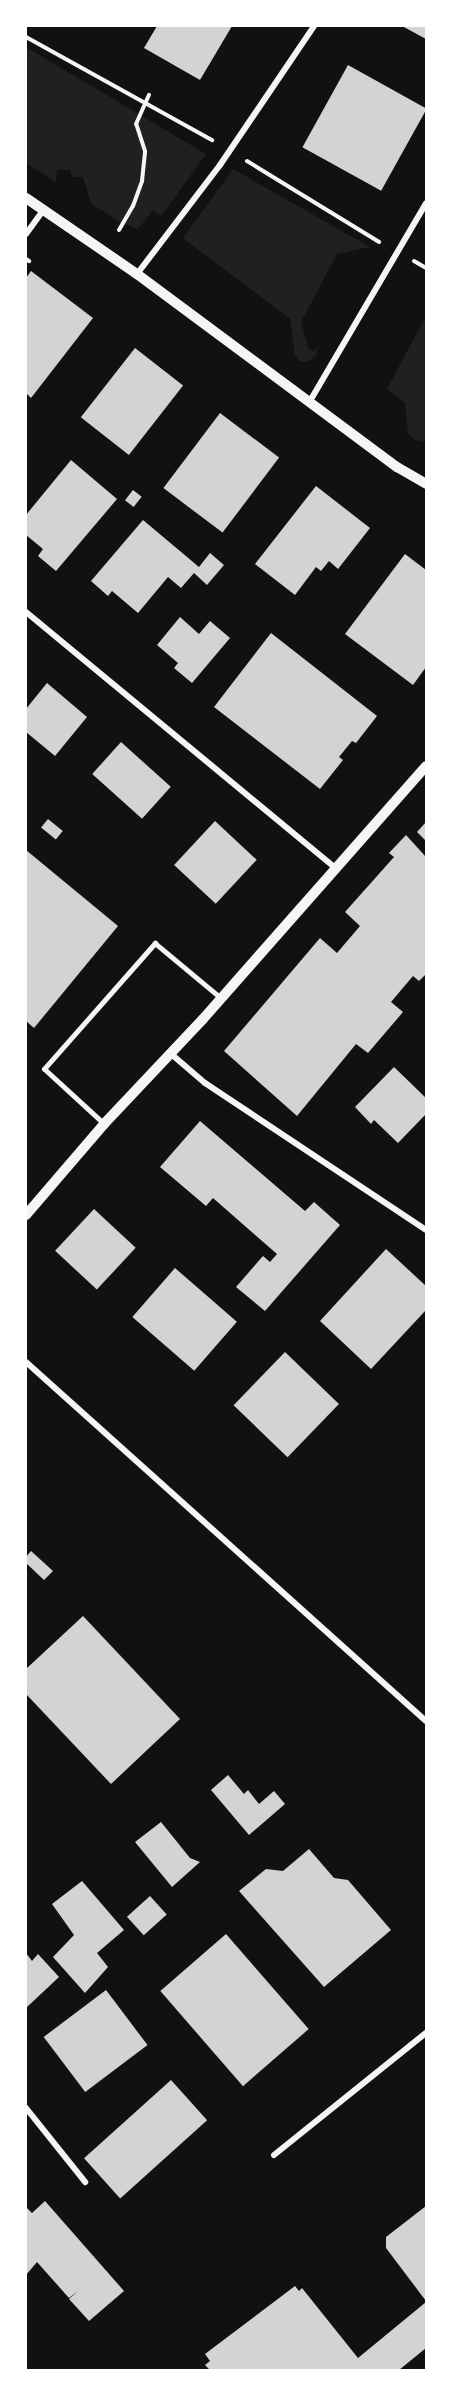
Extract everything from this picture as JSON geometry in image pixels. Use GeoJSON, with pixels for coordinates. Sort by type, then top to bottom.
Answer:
{"type":"FeatureCollection","features":[{"type":"Feature","properties":{"kind":"street"},"geometry":{"type":"LineString","coordinates":[[137,274],[220,165],[314,26]]}},
{"type":"Feature","properties":{"kind":"street"},"geometry":{"type":"LineString","coordinates":[[26,198],[137,274],[310,400],[397,467],[424,481]]}},
{"type":"Feature","properties":{"kind":"street"},"geometry":{"type":"LineString","coordinates":[[310,400],[426,203]]}},
{"type":"Feature","properties":{"kind":"street"},"geometry":{"type":"LineString","coordinates":[[26,234],[43,211]]}},
{"type":"Feature","properties":{"kind":"street"},"geometry":{"type":"LineString","coordinates":[[26,612],[336,868]]}},
{"type":"Feature","properties":{"kind":"street"},"geometry":{"type":"LineString","coordinates":[[26,1215],[104,1124],[222,998],[426,766]]}},
{"type":"Feature","properties":{"kind":"street"},"geometry":{"type":"LineString","coordinates":[[170,1053],[205,1083],[426,1230]]}},
{"type":"Feature","properties":{"kind":"street"},"geometry":{"type":"LineString","coordinates":[[26,1362],[426,1721]]}},
{"type":"Feature","properties":{"kind":"street"},"geometry":{"type":"LineString","coordinates":[[274,2155],[426,2032]]}},
{"type":"Feature","properties":{"kind":"street"},"geometry":{"type":"LineString","coordinates":[[26,2108],[85,2182]]}},
{"type":"Feature","properties":{"kind":"lane"},"geometry":{"type":"LineString","coordinates":[[104,1124],[44,1069],[155,943],[222,998]]}},
{"type":"Feature","properties":{"kind":"path"},"geometry":{"type":"LineString","coordinates":[[26,37],[215,142]]}},
{"type":"Feature","properties":{"kind":"path"},"geometry":{"type":"LineString","coordinates":[[119,230],[133,206],[142,181],[145,151],[136,124],[149,95]]}},
{"type":"Feature","properties":{"kind":"path"},"geometry":{"type":"LineString","coordinates":[[244,159],[381,243]]}},
{"type":"Feature","properties":{"kind":"shaded area"},"geometry":{"type":"Polygon","coordinates":[[[26,47],[206,154],[161,216],[153,210],[138,229],[119,222],[91,203],[83,177],[72,177],[70,170],[57,170],[56,182],[26,163],[26,47]]]}},
{"type":"Feature","properties":{"kind":"shaded area"},"geometry":{"type":"Polygon","coordinates":[[[233,169],[370,247],[337,254],[301,322],[309,349],[314,351],[318,345],[316,355],[308,362],[299,361],[295,355],[290,319],[183,238],[233,169]]]}},
{"type":"Feature","properties":{"kind":"shaded area"},"geometry":{"type":"Polygon","coordinates":[[[426,316],[426,442],[415,440],[408,434],[405,403],[387,389],[426,316]]]}},
{"type":"Feature","properties":{"kind":"building"},"geometry":{"type":"Polygon","coordinates":[[[157,26],[232,26],[200,80],[144,48],[157,26]]]}},
{"type":"Feature","properties":{"kind":"building"},"geometry":{"type":"Polygon","coordinates":[[[402,26],[426,26],[426,39],[402,26]]]}},
{"type":"Feature","properties":{"kind":"building"},"geometry":{"type":"Polygon","coordinates":[[[348,65],[426,108],[381,191],[302,147],[348,65]]]}},
{"type":"Feature","properties":{"kind":"building"},"geometry":{"type":"Polygon","coordinates":[[[31,271],[93,318],[31,398],[26,393],[26,278],[31,271]]]}},
{"type":"Feature","properties":{"kind":"building"},"geometry":{"type":"Polygon","coordinates":[[[135,348],[183,386],[129,455],[81,417],[135,348]]]}},
{"type":"Feature","properties":{"kind":"building"},"geometry":{"type":"Polygon","coordinates":[[[220,413],[279,458],[223,533],[163,488],[220,413]]]}},
{"type":"Feature","properties":{"kind":"building"},"geometry":{"type":"Polygon","coordinates":[[[71,460],[117,499],[56,571],[38,556],[43,549],[26,535],[26,515],[71,460]]]}},
{"type":"Feature","properties":{"kind":"building"},"geometry":{"type":"Polygon","coordinates":[[[316,486],[370,528],[338,569],[329,561],[321,571],[316,567],[295,595],[255,564],[316,486]]]}},
{"type":"Feature","properties":{"kind":"building"},"geometry":{"type":"Polygon","coordinates":[[[133,490],[142,497],[134,507],[125,500],[133,490]]]}},
{"type":"Feature","properties":{"kind":"building"},"geometry":{"type":"Polygon","coordinates":[[[143,520],[199,567],[210,553],[224,565],[207,585],[194,573],[181,588],[168,577],[138,613],[112,591],[108,596],[91,581],[143,520]]]}},
{"type":"Feature","properties":{"kind":"building"},"geometry":{"type":"Polygon","coordinates":[[[405,554],[426,570],[426,667],[413,685],[345,634],[405,554]]]}},
{"type":"Feature","properties":{"kind":"building"},"geometry":{"type":"Polygon","coordinates":[[[180,617],[199,634],[210,621],[230,638],[192,683],[174,668],[178,663],[157,645],[180,617]]]}},
{"type":"Feature","properties":{"kind":"building"},"geometry":{"type":"Polygon","coordinates":[[[271,633],[377,716],[356,743],[352,741],[339,757],[343,760],[320,789],[214,707],[271,633]]]}},
{"type":"Feature","properties":{"kind":"building"},"geometry":{"type":"Polygon","coordinates":[[[47,683],[87,717],[55,756],[26,732],[26,709],[47,683]]]}},
{"type":"Feature","properties":{"kind":"building"},"geometry":{"type":"Polygon","coordinates":[[[121,742],[171,787],[142,819],[92,774],[121,742]]]}},
{"type":"Feature","properties":{"kind":"building"},"geometry":{"type":"Polygon","coordinates":[[[48,819],[63,831],[56,840],[41,828],[48,819]]]}},
{"type":"Feature","properties":{"kind":"building"},"geometry":{"type":"Polygon","coordinates":[[[215,821],[257,860],[216,904],[174,865],[215,821]]]}},
{"type":"Feature","properties":{"kind":"building"},"geometry":{"type":"Polygon","coordinates":[[[426,822],[426,841],[417,832],[426,822]]]}},
{"type":"Feature","properties":{"kind":"building"},"geometry":{"type":"Polygon","coordinates":[[[406,835],[426,857],[426,974],[419,981],[413,976],[391,1002],[403,1012],[368,1053],[356,1044],[297,1116],[224,1051],[320,938],[337,953],[360,926],[345,912],[394,857],[389,853],[406,835]]]}},
{"type":"Feature","properties":{"kind":"building"},"geometry":{"type":"Polygon","coordinates":[[[26,850],[118,926],[34,1028],[26,1021],[26,850]]]}},
{"type":"Feature","properties":{"kind":"building"},"geometry":{"type":"Polygon","coordinates":[[[394,1067],[426,1098],[426,1114],[398,1143],[374,1120],[371,1124],[355,1107],[394,1067]]]}},
{"type":"Feature","properties":{"kind":"building"},"geometry":{"type":"Polygon","coordinates":[[[200,1121],[305,1211],[314,1202],[340,1225],[265,1311],[236,1287],[263,1256],[270,1262],[277,1254],[213,1198],[206,1206],[160,1167],[200,1121]]]}},
{"type":"Feature","properties":{"kind":"building"},"geometry":{"type":"Polygon","coordinates":[[[94,1209],[136,1248],[97,1290],[55,1251],[94,1209]]]}},
{"type":"Feature","properties":{"kind":"building"},"geometry":{"type":"Polygon","coordinates":[[[386,1249],[426,1286],[426,1310],[371,1369],[320,1321],[386,1249]]]}},
{"type":"Feature","properties":{"kind":"building"},"geometry":{"type":"Polygon","coordinates":[[[175,1268],[237,1322],[194,1371],[132,1317],[175,1268]]]}},
{"type":"Feature","properties":{"kind":"building"},"geometry":{"type":"Polygon","coordinates":[[[285,1352],[339,1404],[288,1457],[234,1405],[285,1352]]]}},
{"type":"Feature","properties":{"kind":"building"},"geometry":{"type":"Polygon","coordinates":[[[31,1551],[53,1571],[44,1580],[26,1563],[26,1557],[31,1551]]]}},
{"type":"Feature","properties":{"kind":"building"},"geometry":{"type":"Polygon","coordinates":[[[83,1616],[180,1719],[111,1784],[26,1694],[26,1669],[83,1616]]]}},
{"type":"Feature","properties":{"kind":"building"},"geometry":{"type":"Polygon","coordinates":[[[228,1775],[244,1794],[248,1790],[259,1804],[274,1791],[285,1804],[249,1835],[211,1790],[228,1775]]]}},
{"type":"Feature","properties":{"kind":"building"},"geometry":{"type":"Polygon","coordinates":[[[161,1822],[190,1858],[200,1862],[172,1887],[135,1842],[161,1822]]]}},
{"type":"Feature","properties":{"kind":"building"},"geometry":{"type":"Polygon","coordinates":[[[309,1849],[334,1878],[348,1880],[391,1930],[324,1987],[239,1891],[266,1869],[283,1871],[309,1849]]]}},
{"type":"Feature","properties":{"kind":"building"},"geometry":{"type":"Polygon","coordinates":[[[82,1881],[124,1930],[97,1953],[108,1967],[85,1993],[53,1957],[74,1935],[52,1904],[82,1881]]]}},
{"type":"Feature","properties":{"kind":"building"},"geometry":{"type":"Polygon","coordinates":[[[150,1896],[167,1915],[144,1935],[127,1917],[150,1896]]]}},
{"type":"Feature","properties":{"kind":"building"},"geometry":{"type":"Polygon","coordinates":[[[226,1934],[309,2029],[243,2086],[160,1991],[226,1934]]]}},
{"type":"Feature","properties":{"kind":"building"},"geometry":{"type":"Polygon","coordinates":[[[26,1953],[32,1961],[38,1954],[59,1977],[26,2008],[26,1953]]]}},
{"type":"Feature","properties":{"kind":"building"},"geometry":{"type":"Polygon","coordinates":[[[106,1990],[148,2045],[85,2092],[44,2037],[106,1990]]]}},
{"type":"Feature","properties":{"kind":"building"},"geometry":{"type":"Polygon","coordinates":[[[171,2080],[207,2120],[120,2198],[84,2158],[171,2080]]]}},
{"type":"Feature","properties":{"kind":"building"},"geometry":{"type":"Polygon","coordinates":[[[45,2201],[124,2291],[89,2321],[69,2299],[78,2291],[69,2298],[37,2262],[26,2275],[26,2207],[32,2213],[45,2201]]]}},
{"type":"Feature","properties":{"kind":"building"},"geometry":{"type":"Polygon","coordinates":[[[426,2206],[426,2301],[386,2248],[386,2237],[426,2206]]]}},
{"type":"Feature","properties":{"kind":"building"},"geometry":{"type":"Polygon","coordinates":[[[295,2286],[299,2291],[302,2288],[358,2358],[426,2302],[426,2348],[399,2370],[210,2370],[205,2365],[210,2361],[205,2354],[295,2286]]]}}]}
